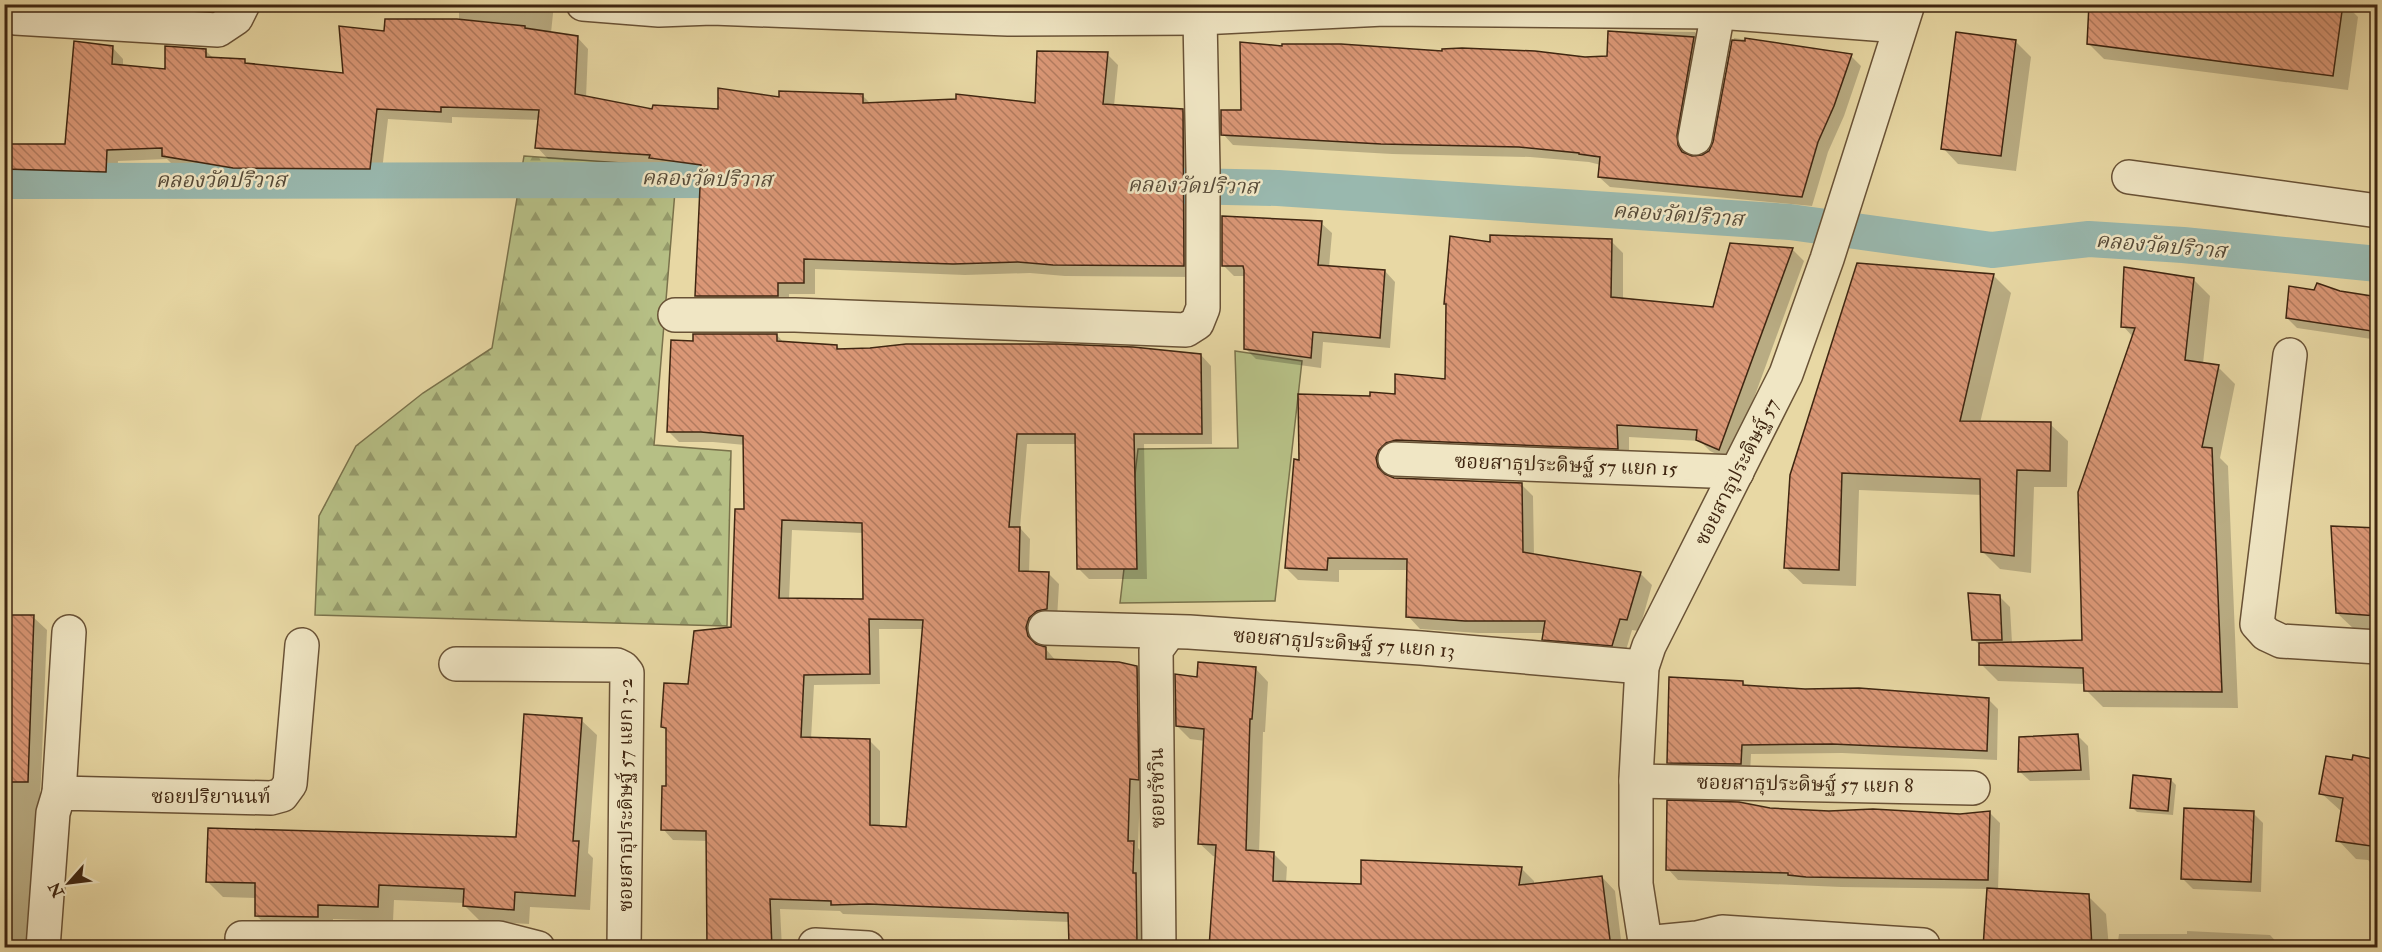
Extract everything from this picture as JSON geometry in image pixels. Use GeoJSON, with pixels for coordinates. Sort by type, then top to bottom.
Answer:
{"type":"FeatureCollection","features":[{"type":"Feature","properties":{"kind":"street"},"geometry":{"type":"LineString","coordinates":[[15,18],[218,30],[236,18],[243,4]]}},
{"type":"Feature","properties":{"kind":"street"},"geometry":{"type":"LineString","coordinates":[[583,4],[1008,19],[1215,17],[1384,9],[1904,15]]}},
{"type":"Feature","properties":{"kind":"street"},"geometry":{"type":"LineString","coordinates":[[1695,138],[1718,12]]}},
{"type":"Feature","properties":{"kind":"street","name":"ซอยสาธุประดิษฐ์ 57"},"geometry":{"type":"LineString","coordinates":[[1646,945],[1636,884],[1636,781],[1642,667],[1649,646],[1786,374],[1827,259],[1904,15]]}},
{"type":"Feature","properties":{"kind":"street"},"geometry":{"type":"LineString","coordinates":[[675,315],[795,315],[1186,330],[1197,323],[1203,308],[1203,169],[1215,17]]}},
{"type":"Feature","properties":{"kind":"street"},"geometry":{"type":"LineString","coordinates":[[2129,177],[2378,211]]}},
{"type":"Feature","properties":{"kind":"street"},"geometry":{"type":"LineString","coordinates":[[2290,355],[2257,624],[2266,634],[2282,641],[2378,647]]}},
{"type":"Feature","properties":{"kind":"street","name":"ซอยสาธุประดิษฐ์ 57 แยก 15"},"geometry":{"type":"LineString","coordinates":[[1395,459],[1737,472]]}},
{"type":"Feature","properties":{"kind":"street","name":"ซอยสาธุประดิษฐ์ 57 แยก 13"},"geometry":{"type":"LineString","coordinates":[[1045,628],[1169,632],[1421,648],[1642,667]]}},
{"type":"Feature","properties":{"kind":"street"},"geometry":{"type":"LineString","coordinates":[[43,948],[53,813],[59,794],[69,632]]}},
{"type":"Feature","properties":{"kind":"street","name":"ซอยรัชวิน"},"geometry":{"type":"LineString","coordinates":[[1159,948],[1155,650],[1169,632]]}},
{"type":"Feature","properties":{"kind":"street","name":"ซอยปริยานนท์"},"geometry":{"type":"LineString","coordinates":[[59,794],[271,798],[282,795],[290,784],[302,645]]}},
{"type":"Feature","properties":{"kind":"street","name":"ซอยสาธุประดิษฐ์ 57 แยก 3-2"},"geometry":{"type":"LineString","coordinates":[[456,664],[617,665],[627,673],[624,948]]}},
{"type":"Feature","properties":{"kind":"street","name":"ซอยสาธุประดิษฐ์ 57 แยก 8"},"geometry":{"type":"LineString","coordinates":[[1636,781],[1973,788]]}},
{"type":"Feature","properties":{"kind":"street"},"geometry":{"type":"LineString","coordinates":[[1646,945],[1722,932],[1923,945]]}},
{"type":"Feature","properties":{"kind":"street"},"geometry":{"type":"LineString","coordinates":[[242,938],[499,938],[538,948]]}},
{"type":"Feature","properties":{"kind":"street"},"geometry":{"type":"LineString","coordinates":[[815,945],[868,948]]}},
{"type":"Feature","properties":{"kind":"green space"},"geometry":{"type":"Polygon","coordinates":[[[524,156],[677,167],[654,445],[731,451],[727,626],[315,615],[319,516],[356,446],[423,393],[492,348],[524,156]]]}},
{"type":"Feature","properties":{"kind":"green space"},"geometry":{"type":"Polygon","coordinates":[[[1235,351],[1302,361],[1275,601],[1120,603],[1138,449],[1238,448],[1235,351]]]}},
{"type":"Feature","properties":{"kind":"building"},"geometry":{"type":"Polygon","coordinates":[[[2089,4],[2343,4],[2333,76],[2087,44],[2089,4]]]}},
{"type":"Feature","properties":{"kind":"building"},"geometry":{"type":"Polygon","coordinates":[[[385,19],[457,19],[525,26],[525,28],[578,36],[575,94],[652,109],[653,105],[718,109],[718,88],[779,97],[779,91],[863,94],[863,103],[956,99],[956,94],[1035,103],[1037,51],[1108,52],[1103,104],[1183,109],[1184,266],[1053,265],[1018,262],[953,264],[804,259],[804,283],[778,283],[778,296],[695,296],[701,165],[649,158],[650,155],[535,148],[539,110],[441,107],[441,112],[377,109],[370,169],[233,168],[162,156],[162,148],[107,150],[106,172],[4,169],[4,144],[65,144],[74,41],[113,46],[112,64],[165,69],[165,46],[206,49],[206,57],[245,59],[245,63],[343,73],[339,26],[384,31],[385,19]]]}},
{"type":"Feature","properties":{"kind":"building"},"geometry":{"type":"Polygon","coordinates":[[[1608,31],[1694,37],[1677,135],[1678,145],[1682,152],[1692,156],[1702,155],[1709,151],[1713,142],[1732,40],[1745,41],[1745,38],[1852,54],[1834,106],[1818,142],[1802,197],[1598,177],[1600,157],[1579,153],[1519,147],[1381,144],[1221,135],[1221,110],[1241,110],[1240,42],[1282,46],[1282,44],[1341,44],[1442,51],[1442,49],[1462,48],[1535,51],[1585,57],[1607,56],[1608,31]]]}},
{"type":"Feature","properties":{"kind":"building"},"geometry":{"type":"Polygon","coordinates":[[[1956,32],[2016,40],[2001,156],[1941,149],[1956,32]]]}},
{"type":"Feature","properties":{"kind":"building"},"geometry":{"type":"Polygon","coordinates":[[[1222,216],[1322,221],[1318,265],[1385,270],[1380,338],[1313,332],[1311,358],[1244,349],[1244,270],[1243,266],[1222,266],[1222,216]]]}},
{"type":"Feature","properties":{"kind":"building"},"geometry":{"type":"Polygon","coordinates":[[[1490,235],[1612,239],[1611,297],[1713,307],[1730,243],[1793,248],[1719,450],[1696,440],[1697,430],[1617,425],[1618,449],[1396,440],[1386,443],[1379,450],[1376,458],[1378,467],[1385,474],[1394,478],[1522,483],[1523,552],[1641,572],[1627,620],[1620,619],[1612,646],[1542,640],[1545,621],[1465,621],[1406,617],[1407,559],[1328,558],[1327,570],[1285,568],[1294,459],[1299,460],[1298,394],[1370,396],[1370,392],[1395,394],[1395,374],[1445,379],[1446,304],[1444,304],[1450,236],[1490,242],[1490,235]]]}},
{"type":"Feature","properties":{"kind":"building"},"geometry":{"type":"Polygon","coordinates":[[[1857,263],[1994,274],[1960,421],[2051,422],[2050,471],[2017,470],[2014,556],[1981,552],[1980,479],[1842,473],[1839,570],[1784,568],[1790,475],[1857,263]]]}},
{"type":"Feature","properties":{"kind":"building"},"geometry":{"type":"Polygon","coordinates":[[[2124,267],[2194,278],[2185,360],[2219,365],[2202,447],[2212,448],[2222,692],[2084,691],[2083,668],[1979,665],[1979,643],[2082,640],[2078,492],[2135,328],[2121,327],[2124,267]]]}},
{"type":"Feature","properties":{"kind":"building"},"geometry":{"type":"Polygon","coordinates":[[[2317,283],[2340,291],[2378,297],[2378,332],[2286,318],[2289,286],[2314,290],[2317,283]]]}},
{"type":"Feature","properties":{"kind":"building"},"geometry":{"type":"Polygon","coordinates":[[[693,334],[777,334],[777,341],[837,345],[837,349],[906,344],[1058,344],[1133,347],[1201,354],[1202,434],[1134,434],[1137,569],[1077,569],[1075,434],[1017,434],[1009,527],[1020,527],[1019,571],[1049,572],[1047,609],[1037,611],[1029,618],[1026,627],[1028,636],[1036,644],[1046,647],[1046,659],[1119,662],[1137,666],[1139,780],[1130,779],[1128,841],[1134,841],[1133,873],[1136,873],[1137,943],[1069,944],[1068,913],[869,904],[831,905],[831,901],[770,899],[772,948],[707,948],[706,831],[661,830],[662,786],[666,786],[666,728],[661,727],[664,683],[688,684],[694,631],[731,627],[735,509],[744,509],[743,436],[667,432],[671,340],[693,341],[693,334]],[[782,520],[779,598],[863,599],[862,523],[782,520]],[[869,619],[870,674],[804,675],[801,737],[870,739],[870,825],[906,827],[923,620],[869,619]]]}},
{"type":"Feature","properties":{"kind":"building"},"geometry":{"type":"Polygon","coordinates":[[[2331,526],[2378,528],[2378,616],[2336,613],[2331,526]]]}},
{"type":"Feature","properties":{"kind":"building"},"geometry":{"type":"Polygon","coordinates":[[[1968,593],[2000,595],[2002,640],[1972,640],[1968,593]]]}},
{"type":"Feature","properties":{"kind":"building"},"geometry":{"type":"Polygon","coordinates":[[[4,615],[34,615],[28,782],[4,782],[4,615]]]}},
{"type":"Feature","properties":{"kind":"building"},"geometry":{"type":"Polygon","coordinates":[[[1198,662],[1256,667],[1252,719],[1250,719],[1246,850],[1274,852],[1273,881],[1361,884],[1361,860],[1522,867],[1519,885],[1602,876],[1611,948],[1209,948],[1216,845],[1198,844],[1204,729],[1176,726],[1175,674],[1197,677],[1198,662]]]}},
{"type":"Feature","properties":{"kind":"building"},"geometry":{"type":"Polygon","coordinates":[[[1669,677],[1743,681],[1743,685],[1805,689],[1859,688],[1989,698],[1987,751],[1832,744],[1742,745],[1741,764],[1667,763],[1669,677]]]}},
{"type":"Feature","properties":{"kind":"building"},"geometry":{"type":"Polygon","coordinates":[[[524,714],[582,718],[573,841],[579,841],[575,896],[515,892],[514,910],[463,906],[464,889],[379,885],[378,907],[318,905],[318,917],[255,916],[255,883],[206,882],[208,828],[516,837],[524,714]]]}},
{"type":"Feature","properties":{"kind":"building"},"geometry":{"type":"Polygon","coordinates":[[[2078,734],[2081,770],[2018,772],[2019,737],[2078,734]]]}},
{"type":"Feature","properties":{"kind":"building"},"geometry":{"type":"Polygon","coordinates":[[[2353,755],[2378,760],[2378,847],[2336,841],[2343,798],[2319,794],[2326,756],[2352,760],[2353,755]]]}},
{"type":"Feature","properties":{"kind":"building"},"geometry":{"type":"Polygon","coordinates":[[[2133,775],[2171,779],[2168,811],[2130,808],[2133,775]]]}},
{"type":"Feature","properties":{"kind":"building"},"geometry":{"type":"Polygon","coordinates":[[[1667,800],[1739,802],[1770,808],[1829,811],[1873,809],[1960,814],[1990,811],[1988,880],[1806,877],[1788,875],[1788,873],[1666,870],[1667,800]]]}},
{"type":"Feature","properties":{"kind":"building"},"geometry":{"type":"Polygon","coordinates":[[[2184,808],[2254,811],[2251,882],[2181,879],[2184,808]]]}},
{"type":"Feature","properties":{"kind":"building"},"geometry":{"type":"Polygon","coordinates":[[[1987,888],[2089,894],[2092,948],[1983,948],[1987,888]]]}},
{"type":"Feature","properties":{"kind":"waterway","name":"คลองวัดปริวาส"},"geometry":{"type":"LineString","coordinates":[[4,181],[748,180]]}},
{"type":"Feature","properties":{"kind":"waterway","name":"คลองวัดปริวาส"},"geometry":{"type":"LineString","coordinates":[[1136,185],[1278,188],[1790,222],[1992,250],[2089,239],[2183,245],[2378,264]]}}]}
